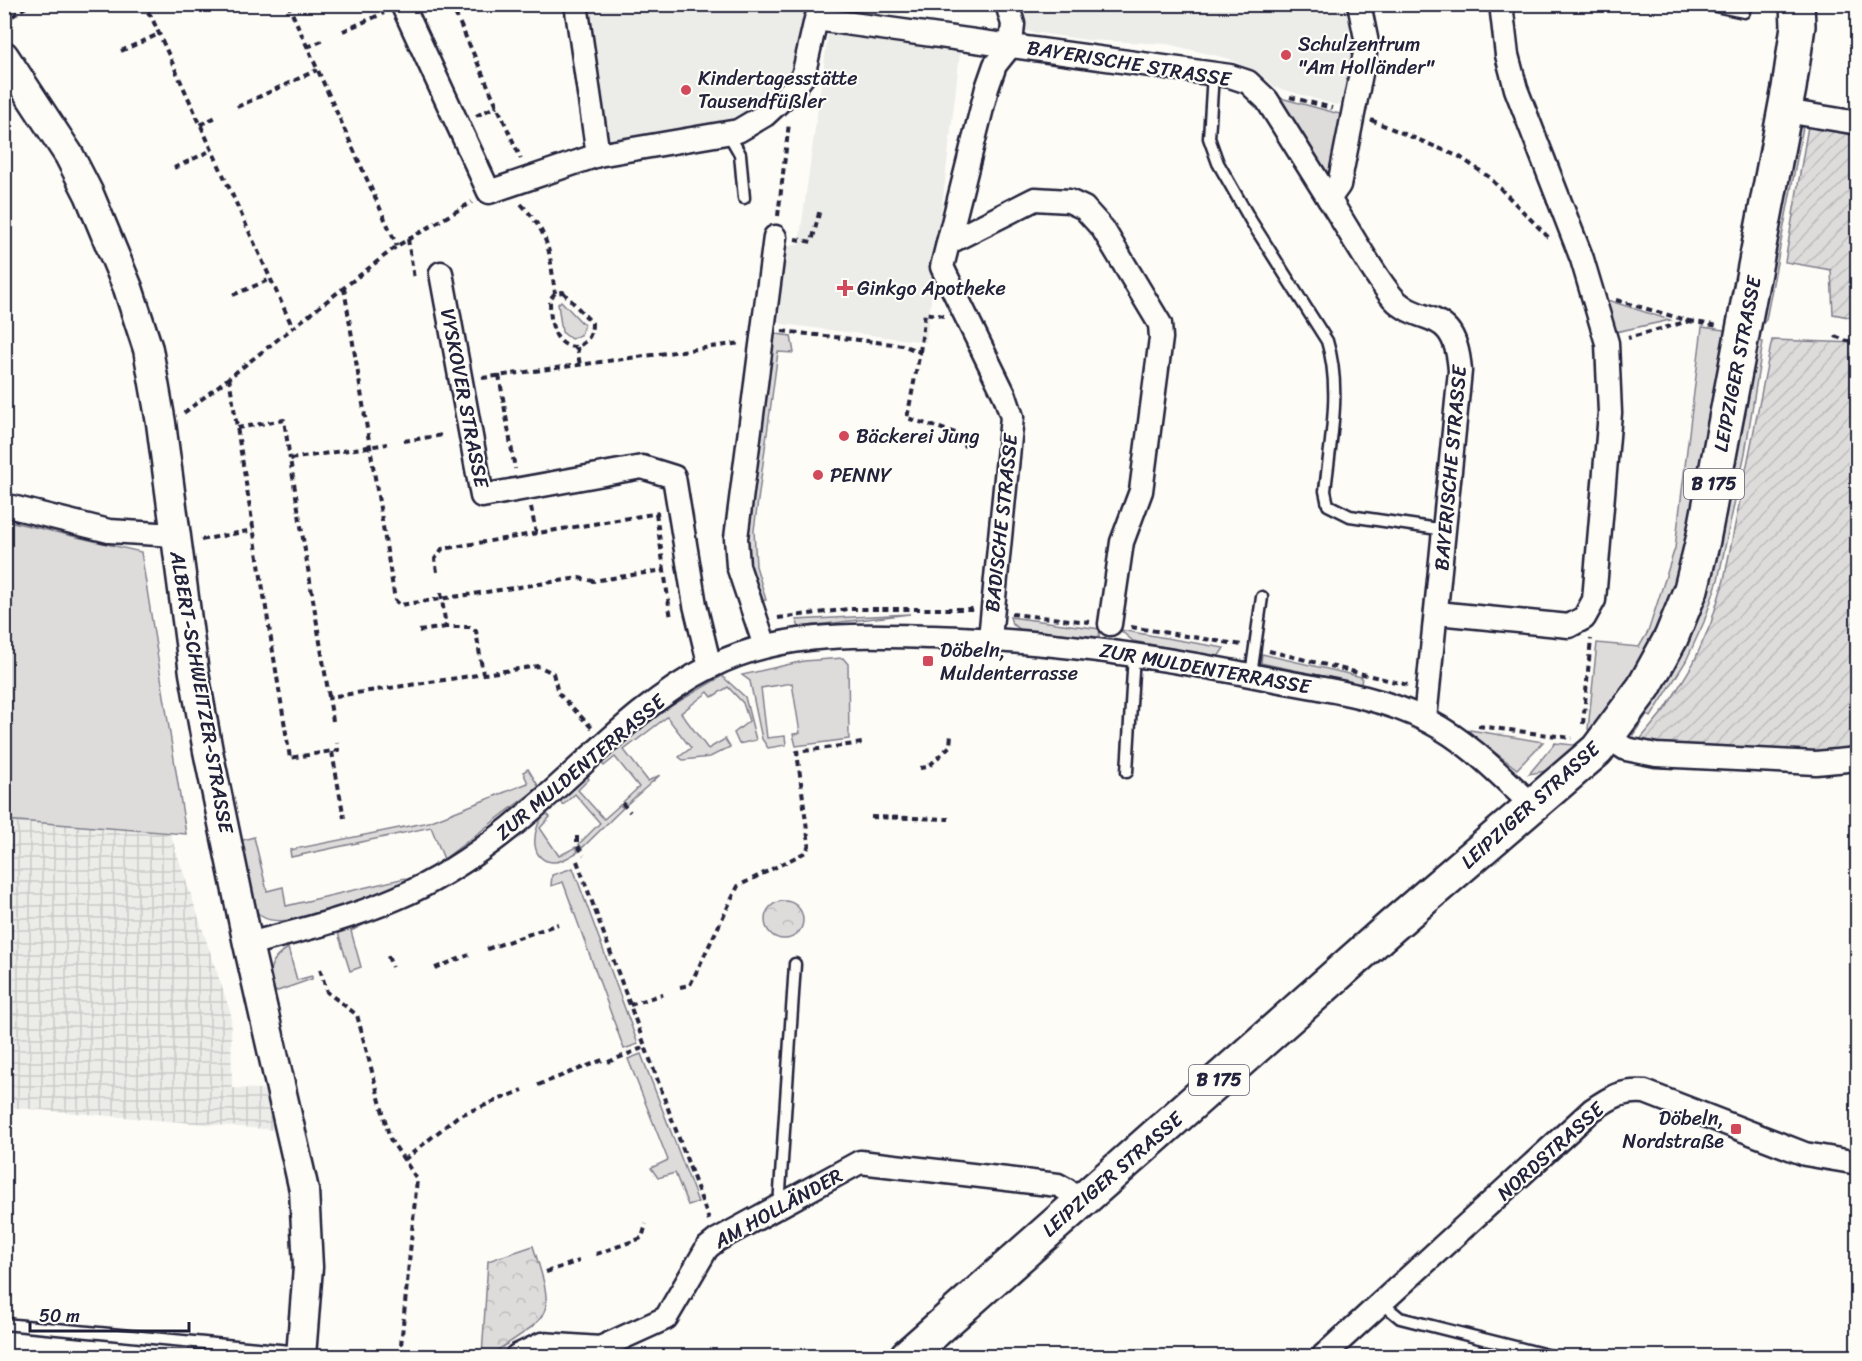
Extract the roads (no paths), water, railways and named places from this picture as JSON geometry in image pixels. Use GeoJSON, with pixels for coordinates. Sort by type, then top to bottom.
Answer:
{"type":"FeatureCollection","features":[{"type":"Feature","properties":{"kind":"main road","name":"LEIPZIGER STRASSE"},"geometry":{"type":"LineString","coordinates":[[907,1356],[1532,806],[1595,742],[1644,687],[1671,638],[1691,589],[1707,517],[1785,111],[1798,26],[1797,4]]}},
{"type":"Feature","properties":{"kind":"street"},"geometry":{"type":"LineString","coordinates":[[576,4],[598,155]]}},
{"type":"Feature","properties":{"kind":"street"},"geometry":{"type":"LineString","coordinates":[[393,9],[497,189],[598,155],[738,130],[765,114],[793,89],[802,76],[816,19],[1011,45],[1013,24],[1007,4]]}},
{"type":"Feature","properties":{"kind":"street"},"geometry":{"type":"LineString","coordinates":[[1329,199],[1339,185],[1367,43],[1359,4]]}},
{"type":"Feature","properties":{"kind":"street"},"geometry":{"type":"LineString","coordinates":[[1437,613],[1569,626],[1584,618],[1594,600],[1610,413],[1607,343],[1582,259],[1516,90],[1507,55],[1500,4]]}},
{"type":"Feature","properties":{"kind":"street","name":"BAYERISCHE STRASSE"},"geometry":{"type":"LineString","coordinates":[[1011,45],[1230,76],[1257,88],[1390,295],[1408,308],[1443,323],[1459,347],[1460,371],[1425,719]]}},
{"type":"Feature","properties":{"kind":"street","name":"BADISCHE STRASSE"},"geometry":{"type":"LineString","coordinates":[[990,638],[1011,417],[1005,396],[942,267],[987,88],[995,65],[1011,45]]}},
{"type":"Feature","properties":{"kind":"street","name":"ALBERT-SCHWEITZER-STRASSE"},"geometry":{"type":"LineString","coordinates":[[4,56],[69,155],[111,243],[148,349],[161,423],[194,673],[248,944],[304,1190],[308,1256],[302,1354]]}},
{"type":"Feature","properties":{"kind":"street"},"geometry":{"type":"LineString","coordinates":[[1785,111],[1857,123]]}},
{"type":"Feature","properties":{"kind":"street"},"geometry":{"type":"LineString","coordinates":[[948,243],[1035,199],[1069,201],[1084,208],[1103,229],[1160,324],[1161,338],[1141,491],[1122,542],[1108,637]]}},
{"type":"Feature","properties":{"kind":"street"},"geometry":{"type":"LineString","coordinates":[[765,646],[738,566],[736,538],[764,329],[786,238]]}},
{"type":"Feature","properties":{"kind":"street","name":"VYSKOVER STRASSE"},"geometry":{"type":"LineString","coordinates":[[441,273],[482,496],[642,467],[674,477],[695,605],[710,667]]}},
{"type":"Feature","properties":{"kind":"street"},"geometry":{"type":"LineString","coordinates":[[4,506],[109,531],[176,540]]}},
{"type":"Feature","properties":{"kind":"street","name":"ZUR MULDENTERRASSE"},"geometry":{"type":"LineString","coordinates":[[248,944],[369,909],[428,883],[509,828],[606,741],[658,701],[710,667],[765,646],[816,637],[858,634],[990,638],[1108,637],[1134,654],[1355,696],[1425,719],[1481,756],[1532,806]]}},
{"type":"Feature","properties":{"kind":"street"},"geometry":{"type":"LineString","coordinates":[[1595,742],[1656,755],[1816,763],[1857,759]]}},
{"type":"Feature","properties":{"kind":"street","name":"NORDSTRASSE"},"geometry":{"type":"LineString","coordinates":[[1323,1356],[1592,1110],[1614,1094],[1627,1090],[1645,1092],[1805,1154],[1857,1163]]}},
{"type":"Feature","properties":{"kind":"street","name":"AM HOLLÄNDER"},"geometry":{"type":"LineString","coordinates":[[517,1356],[542,1344],[600,1348],[666,1318],[707,1248],[717,1240],[860,1162],[1058,1185],[1068,1190],[1079,1203]]}},
{"type":"Feature","properties":{"kind":"lane"},"geometry":{"type":"LineString","coordinates":[[1706,4],[1744,12]]}},
{"type":"Feature","properties":{"kind":"lane"},"geometry":{"type":"LineString","coordinates":[[1213,74],[1209,138],[1218,163],[1251,221],[1327,341],[1334,362],[1334,402],[1325,492],[1328,505],[1350,516],[1445,530]]}},
{"type":"Feature","properties":{"kind":"lane"},"geometry":{"type":"LineString","coordinates":[[728,132],[740,154],[744,198]]}},
{"type":"Feature","properties":{"kind":"lane"},"geometry":{"type":"LineString","coordinates":[[1251,675],[1262,597]]}},
{"type":"Feature","properties":{"kind":"lane"},"geometry":{"type":"LineString","coordinates":[[1127,772],[1134,654]]}},
{"type":"Feature","properties":{"kind":"lane"},"geometry":{"type":"LineString","coordinates":[[779,1206],[795,964]]}},
{"type":"Feature","properties":{"kind":"lane"},"geometry":{"type":"LineString","coordinates":[[1382,1303],[1400,1318],[1551,1356]]}},
{"type":"Feature","properties":{"kind":"lane"},"geometry":{"type":"LineString","coordinates":[[4,1324],[302,1354]]}},
{"type":"Feature","properties":{"kind":"place","name":"Schulzentrum \"Am Holländer\""},"geometry":{"type":"Point","coordinates":[1286,55]}},
{"type":"Feature","properties":{"kind":"place","name":"Kindertagesstätte Tausendfüßler"},"geometry":{"type":"Point","coordinates":[686,90]}},
{"type":"Feature","properties":{"kind":"place","name":"Ginkgo Apotheke"},"geometry":{"type":"Point","coordinates":[845,288]}},
{"type":"Feature","properties":{"kind":"place","name":"Bäckerei Jung"},"geometry":{"type":"Point","coordinates":[844,436]}},
{"type":"Feature","properties":{"kind":"place","name":"PENNY"},"geometry":{"type":"Point","coordinates":[818,475]}},
{"type":"Feature","properties":{"kind":"place","name":"Döbeln, Muldenterrasse"},"geometry":{"type":"Point","coordinates":[928,661]}},
{"type":"Feature","properties":{"kind":"place","name":"Döbeln, Nordstraße"},"geometry":{"type":"Point","coordinates":[1736,1129]}}]}
